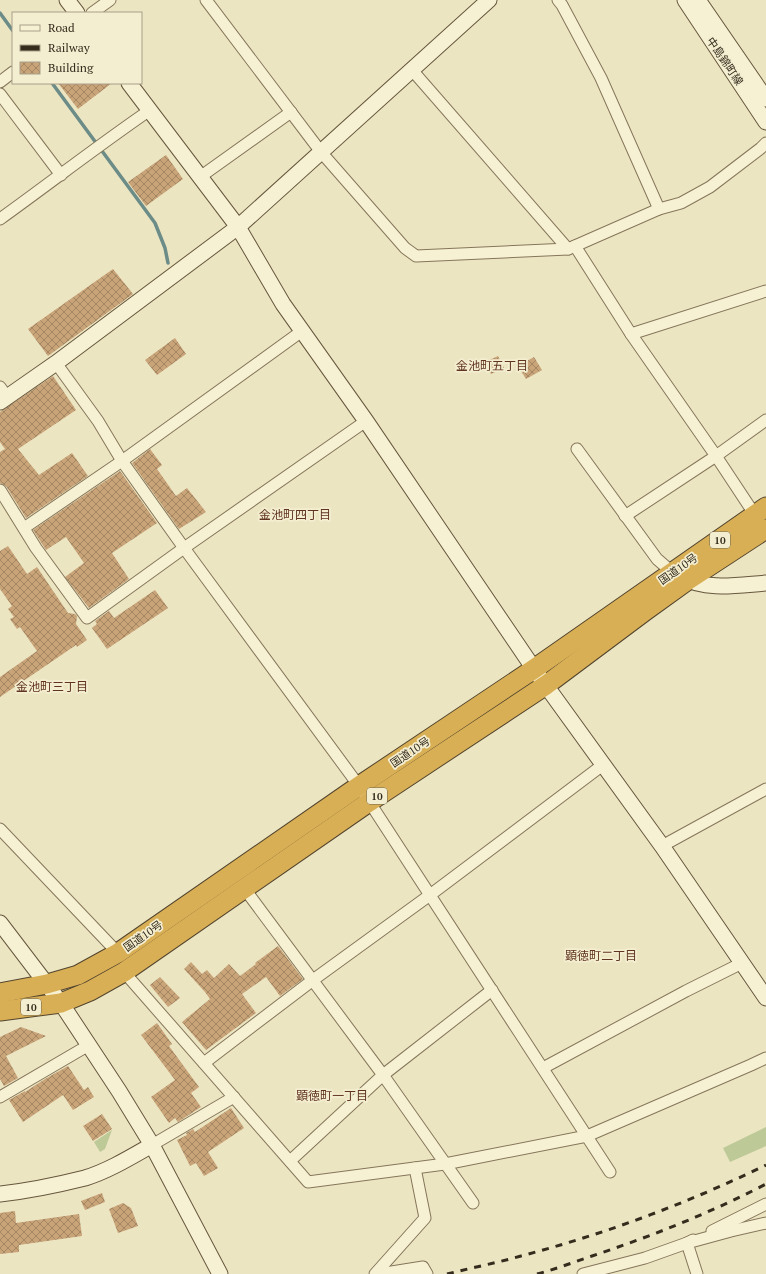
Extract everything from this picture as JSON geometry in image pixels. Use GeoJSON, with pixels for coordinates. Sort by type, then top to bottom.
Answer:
{"type":"FeatureCollection","features":[{"type":"Feature","properties":{"kind":"highway","name":"国道10号"},"geometry":{"type":"LineString","coordinates":[[61,1003],[90,991],[124,972],[244,888],[364,794],[534,669],[681,576],[762,517]]}},
{"type":"Feature","properties":{"kind":"highway","name":"国道10号"},"geometry":{"type":"LineString","coordinates":[[47,984],[78,975],[118,953],[364,794],[546,685],[645,611],[681,576]]}},
{"type":"Feature","properties":{"kind":"highway","name":"10"},"geometry":{"type":"LineString","coordinates":[[0,993],[47,984]]}},
{"type":"Feature","properties":{"kind":"highway","name":"10"},"geometry":{"type":"LineString","coordinates":[[0,1011],[61,1003]]}},
{"type":"Feature","properties":{"kind":"street"},"geometry":{"type":"LineString","coordinates":[[67,0],[76,12]]}},
{"type":"Feature","properties":{"kind":"street"},"geometry":{"type":"LineString","coordinates":[[93,12],[110,0]]}},
{"type":"Feature","properties":{"kind":"street"},"geometry":{"type":"LineString","coordinates":[[206,0],[321,152],[405,248],[416,256],[571,248],[659,209],[681,203],[710,187],[764,149]]}},
{"type":"Feature","properties":{"kind":"street"},"geometry":{"type":"LineString","coordinates":[[2,395],[56,363],[238,227],[489,0]]}},
{"type":"Feature","properties":{"kind":"street"},"geometry":{"type":"LineString","coordinates":[[558,0],[601,78],[659,209]]}},
{"type":"Feature","properties":{"kind":"street","name":"中島錦町線"},"geometry":{"type":"LineString","coordinates":[[685,0],[766,122]]}},
{"type":"Feature","properties":{"kind":"street","name":"中島錦町線"},"geometry":{"type":"LineString","coordinates":[[698,0],[766,99]]}},
{"type":"Feature","properties":{"kind":"street"},"geometry":{"type":"LineString","coordinates":[[412,70],[571,248],[716,456],[762,517]]}},
{"type":"Feature","properties":{"kind":"street"},"geometry":{"type":"LineString","coordinates":[[0,82],[12,73]]}},
{"type":"Feature","properties":{"kind":"street"},"geometry":{"type":"LineString","coordinates":[[130,84],[238,227],[283,304],[366,421],[534,669],[662,846],[766,998]]}},
{"type":"Feature","properties":{"kind":"street"},"geometry":{"type":"LineString","coordinates":[[0,94],[61,175]]}},
{"type":"Feature","properties":{"kind":"street"},"geometry":{"type":"LineString","coordinates":[[0,219],[150,110]]}},
{"type":"Feature","properties":{"kind":"street"},"geometry":{"type":"LineString","coordinates":[[200,177],[291,112]]}},
{"type":"Feature","properties":{"kind":"street"},"geometry":{"type":"LineString","coordinates":[[631,334],[766,291]]}},
{"type":"Feature","properties":{"kind":"street"},"geometry":{"type":"LineString","coordinates":[[24,528],[122,461],[302,331]]}},
{"type":"Feature","properties":{"kind":"street"},"geometry":{"type":"LineString","coordinates":[[56,363],[98,421],[122,461],[184,548],[364,794],[610,1172]]}},
{"type":"Feature","properties":{"kind":"street"},"geometry":{"type":"LineString","coordinates":[[625,516],[716,456],[766,420]]}},
{"type":"Feature","properties":{"kind":"street"},"geometry":{"type":"LineString","coordinates":[[0,490],[36,548],[87,618],[184,548],[366,421]]}},
{"type":"Feature","properties":{"kind":"street"},"geometry":{"type":"LineString","coordinates":[[577,449],[657,559],[681,576],[712,586],[766,583]]}},
{"type":"Feature","properties":{"kind":"street"},"geometry":{"type":"LineString","coordinates":[[204,1063],[313,980],[430,895],[604,764]]}},
{"type":"Feature","properties":{"kind":"street"},"geometry":{"type":"LineString","coordinates":[[662,846],[766,789]]}},
{"type":"Feature","properties":{"kind":"street"},"geometry":{"type":"LineString","coordinates":[[0,829],[118,953]]}},
{"type":"Feature","properties":{"kind":"street"},"geometry":{"type":"LineString","coordinates":[[244,888],[383,1075],[472,1203]]}},
{"type":"Feature","properties":{"kind":"street"},"geometry":{"type":"LineString","coordinates":[[0,923],[61,1003],[119,1091],[152,1145],[220,1274]]}},
{"type":"Feature","properties":{"kind":"street"},"geometry":{"type":"LineString","coordinates":[[543,1068],[686,991],[742,963]]}},
{"type":"Feature","properties":{"kind":"street"},"geometry":{"type":"LineString","coordinates":[[124,972],[308,1182],[445,1164],[587,1136],[766,1058]]}},
{"type":"Feature","properties":{"kind":"street"},"geometry":{"type":"LineString","coordinates":[[290,1161],[383,1075],[492,990]]}},
{"type":"Feature","properties":{"kind":"street"},"geometry":{"type":"LineString","coordinates":[[0,1097],[89,1045]]}},
{"type":"Feature","properties":{"kind":"street"},"geometry":{"type":"LineString","coordinates":[[0,1194],[24,1191],[86,1177],[121,1162],[234,1097]]}},
{"type":"Feature","properties":{"kind":"street"},"geometry":{"type":"LineString","coordinates":[[375,1274],[426,1218],[415,1168]]}},
{"type":"Feature","properties":{"kind":"street"},"geometry":{"type":"LineString","coordinates":[[687,1244],[766,1204]]}},
{"type":"Feature","properties":{"kind":"street"},"geometry":{"type":"LineString","coordinates":[[583,1274],[645,1258],[731,1231],[766,1223]]}},
{"type":"Feature","properties":{"kind":"street"},"geometry":{"type":"LineString","coordinates":[[687,1244],[697,1274]]}},
{"type":"Feature","properties":{"kind":"street"},"geometry":{"type":"LineString","coordinates":[[379,1274],[422,1267],[426,1274]]}},
{"type":"Feature","properties":{"kind":"green space"},"geometry":{"type":"Polygon","coordinates":[[[766,1127],[766,1146],[730,1162],[723,1148],[766,1127]]]}},
{"type":"Feature","properties":{"kind":"green space"},"geometry":{"type":"Polygon","coordinates":[[[112,1130],[105,1149],[100,1152],[94,1142],[112,1130]]]}},
{"type":"Feature","properties":{"kind":"building"},"geometry":{"type":"Polygon","coordinates":[[[59,84],[111,84],[78,109],[59,84]]]}},
{"type":"Feature","properties":{"kind":"building"},"geometry":{"type":"Polygon","coordinates":[[[166,155],[183,179],[146,206],[128,182],[166,155]]]}},
{"type":"Feature","properties":{"kind":"building"},"geometry":{"type":"Polygon","coordinates":[[[113,269],[133,294],[48,356],[28,329],[113,269]]]}},
{"type":"Feature","properties":{"kind":"building"},"geometry":{"type":"Polygon","coordinates":[[[175,338],[186,354],[157,375],[145,360],[175,338]]]}},
{"type":"Feature","properties":{"kind":"building"},"geometry":{"type":"Polygon","coordinates":[[[498,356],[504,368],[491,374],[485,362],[498,356]]]}},
{"type":"Feature","properties":{"kind":"building"},"geometry":{"type":"Polygon","coordinates":[[[534,357],[542,370],[526,379],[518,366],[534,357]]]}},
{"type":"Feature","properties":{"kind":"building"},"geometry":{"type":"Polygon","coordinates":[[[53,376],[76,410],[18,449],[39,475],[72,453],[88,476],[26,518],[6,486],[0,483],[0,452],[5,449],[0,442],[0,412],[53,376]]]}},
{"type":"Feature","properties":{"kind":"building"},"geometry":{"type":"Polygon","coordinates":[[[150,449],[162,465],[157,469],[176,496],[187,488],[206,512],[179,529],[132,463],[150,449]]]}},
{"type":"Feature","properties":{"kind":"building"},"geometry":{"type":"Polygon","coordinates":[[[120,471],[157,523],[112,553],[129,579],[89,608],[65,577],[84,563],[66,537],[46,550],[33,530],[120,471]]]}},
{"type":"Feature","properties":{"kind":"building"},"geometry":{"type":"Polygon","coordinates":[[[8,546],[27,574],[37,567],[68,613],[75,614],[77,616],[76,624],[87,640],[77,647],[76,645],[0,697],[0,677],[37,651],[20,627],[17,629],[10,619],[14,617],[8,609],[12,606],[0,589],[0,551],[8,546]]]}},
{"type":"Feature","properties":{"kind":"building"},"geometry":{"type":"Polygon","coordinates":[[[155,590],[168,608],[107,649],[92,628],[97,624],[95,621],[109,611],[114,618],[155,590]]]}},
{"type":"Feature","properties":{"kind":"building"},"geometry":{"type":"Polygon","coordinates":[[[278,946],[303,979],[280,996],[266,977],[242,994],[256,1013],[206,1050],[182,1022],[210,999],[184,969],[191,962],[202,974],[207,970],[214,978],[229,964],[240,976],[278,946]]]}},
{"type":"Feature","properties":{"kind":"building"},"geometry":{"type":"Polygon","coordinates":[[[160,977],[180,998],[168,1007],[150,985],[160,977]]]}},
{"type":"Feature","properties":{"kind":"building"},"geometry":{"type":"Polygon","coordinates":[[[157,1023],[172,1044],[169,1046],[199,1087],[191,1093],[201,1107],[178,1122],[175,1118],[169,1123],[151,1097],[175,1080],[141,1035],[157,1023]]]}},
{"type":"Feature","properties":{"kind":"building"},"geometry":{"type":"Polygon","coordinates":[[[21,1027],[46,1036],[6,1056],[18,1078],[4,1086],[0,1079],[0,1037],[21,1027]]]}},
{"type":"Feature","properties":{"kind":"building"},"geometry":{"type":"Polygon","coordinates":[[[68,1066],[84,1090],[88,1087],[94,1097],[73,1110],[63,1095],[23,1122],[9,1100],[68,1066]]]}},
{"type":"Feature","properties":{"kind":"building"},"geometry":{"type":"Polygon","coordinates":[[[231,1108],[244,1128],[208,1152],[218,1168],[204,1176],[196,1163],[190,1166],[177,1140],[187,1135],[186,1133],[193,1129],[195,1132],[231,1108]]]}},
{"type":"Feature","properties":{"kind":"building"},"geometry":{"type":"Polygon","coordinates":[[[102,1114],[112,1129],[93,1141],[83,1126],[102,1114]]]}},
{"type":"Feature","properties":{"kind":"building"},"geometry":{"type":"Polygon","coordinates":[[[102,1193],[105,1202],[85,1210],[81,1201],[102,1193]]]}},
{"type":"Feature","properties":{"kind":"building"},"geometry":{"type":"Polygon","coordinates":[[[123,1203],[131,1208],[138,1226],[118,1233],[109,1209],[123,1203]]]}},
{"type":"Feature","properties":{"kind":"building"},"geometry":{"type":"Polygon","coordinates":[[[15,1211],[16,1223],[79,1214],[82,1236],[19,1245],[19,1252],[0,1254],[0,1213],[15,1211]]]}},
{"type":"Feature","properties":{"kind":"waterway"},"geometry":{"type":"LineString","coordinates":[[0,13],[12,30]]}},
{"type":"Feature","properties":{"kind":"waterway"},"geometry":{"type":"LineString","coordinates":[[53,84],[155,223],[165,248],[168,263]]}},
{"type":"Feature","properties":{"kind":"railway"},"geometry":{"type":"LineString","coordinates":[[447,1274],[502,1261],[615,1228],[676,1205],[766,1165]]}},
{"type":"Feature","properties":{"kind":"railway"},"geometry":{"type":"LineString","coordinates":[[537,1274],[659,1232],[724,1205],[766,1184]]}},
{"type":"Feature","properties":{"kind":"district","name":"金池町五丁目"},"geometry":{"type":"Point","coordinates":[492,365]}},
{"type":"Feature","properties":{"kind":"district","name":"金池町四丁目"},"geometry":{"type":"Point","coordinates":[295,514]}},
{"type":"Feature","properties":{"kind":"district","name":"金池町三丁目"},"geometry":{"type":"Point","coordinates":[52,686]}},
{"type":"Feature","properties":{"kind":"district","name":"顕徳町二丁目"},"geometry":{"type":"Point","coordinates":[601,955]}},
{"type":"Feature","properties":{"kind":"district","name":"顕徳町一丁目"},"geometry":{"type":"Point","coordinates":[332,1095]}}]}
